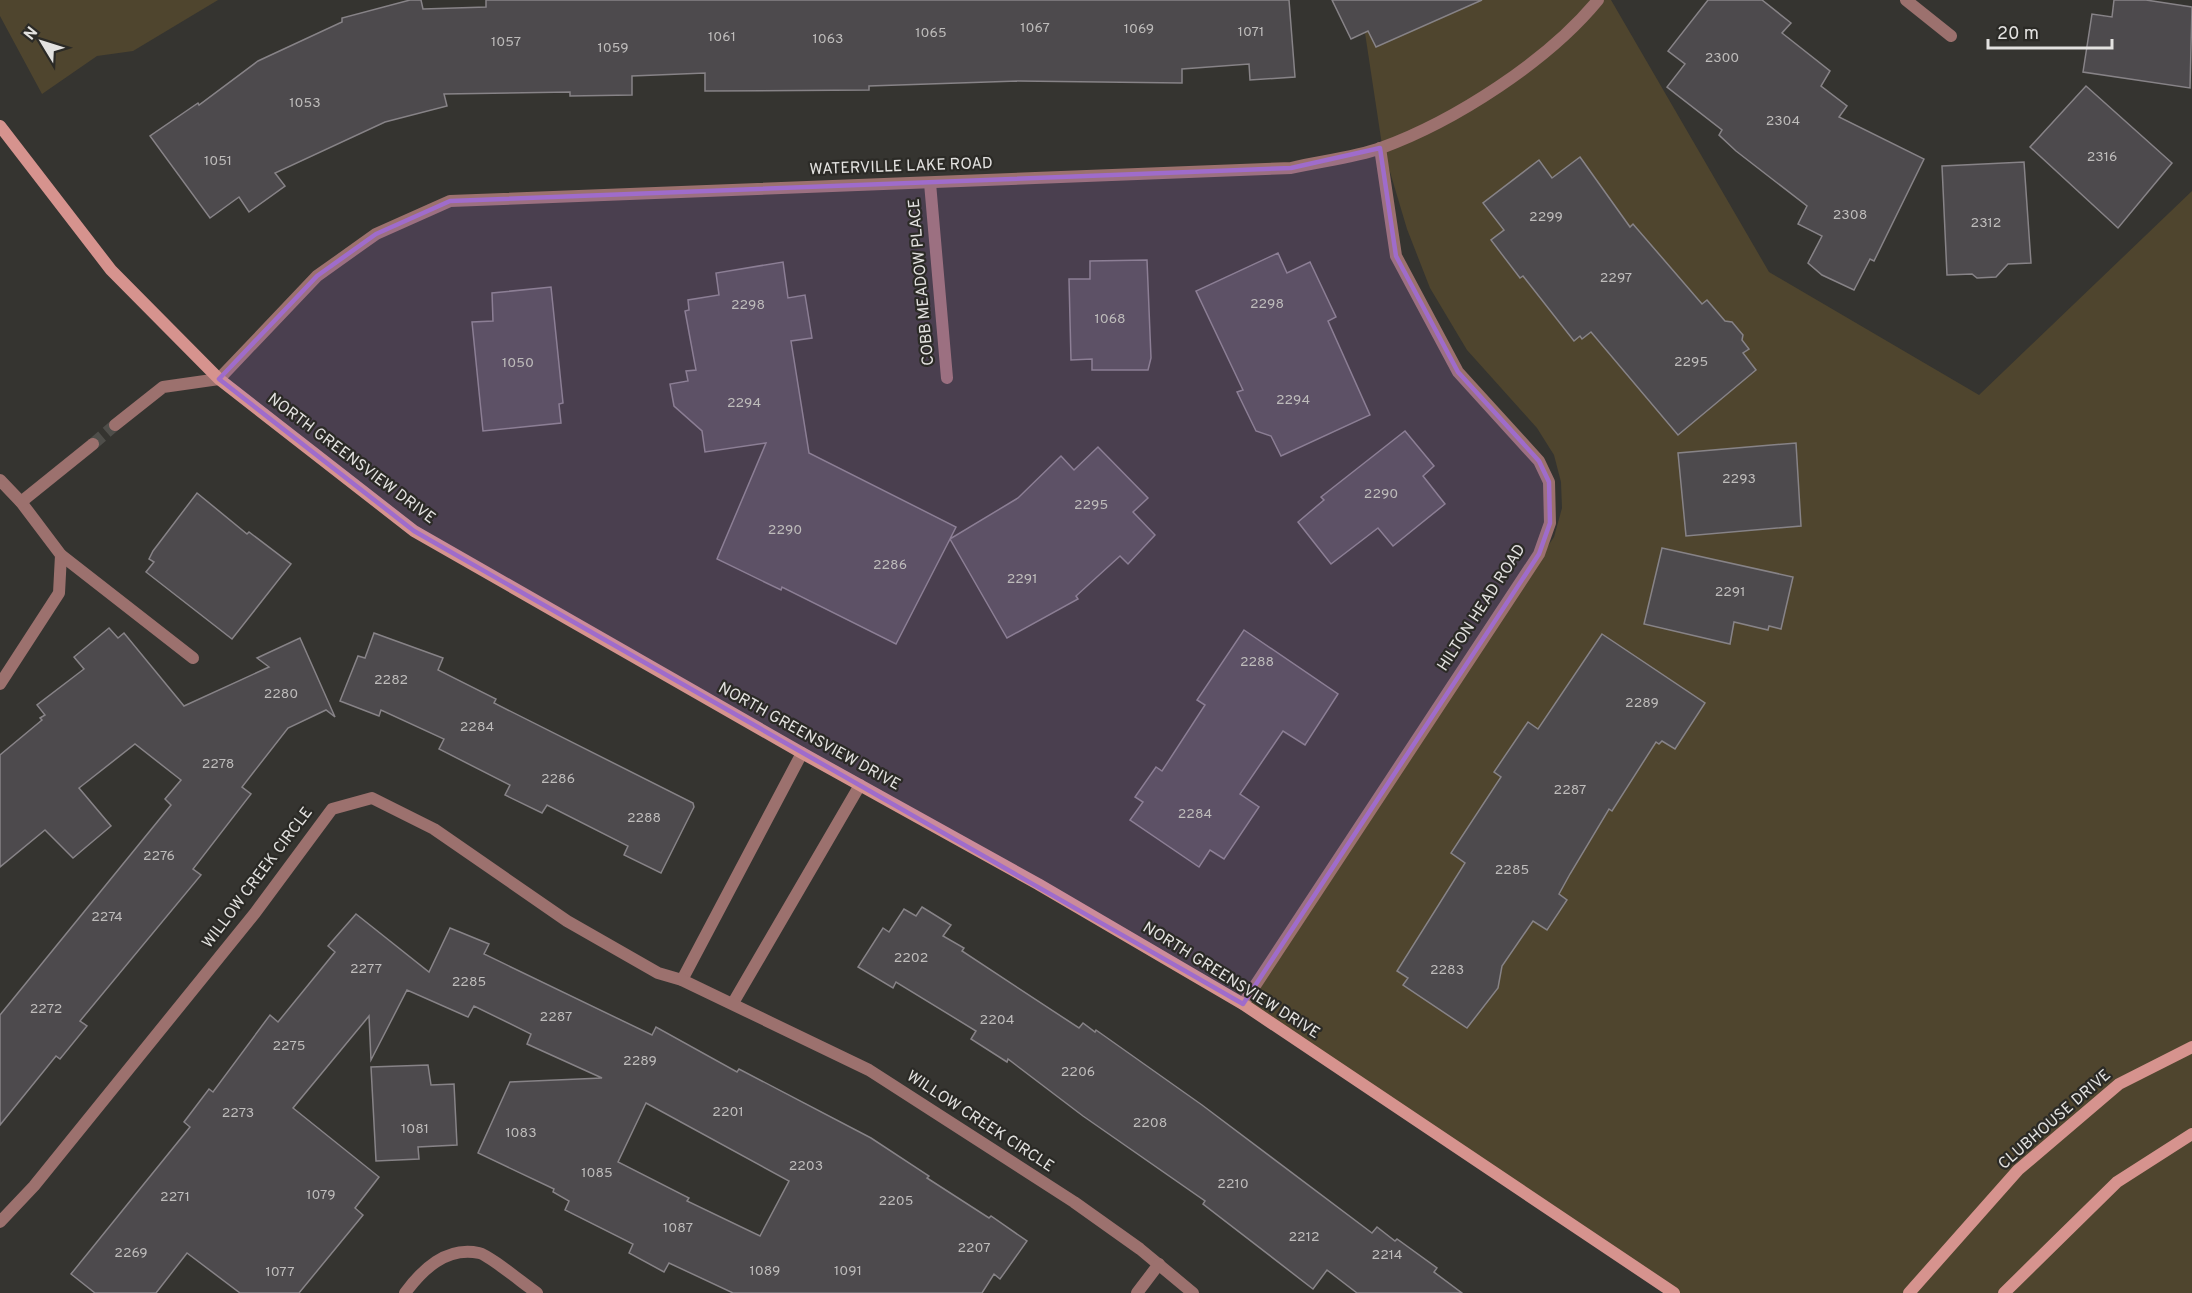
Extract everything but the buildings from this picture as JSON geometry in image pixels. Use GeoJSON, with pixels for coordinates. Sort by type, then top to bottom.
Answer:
{"type":"FeatureCollection","features":[{"type":"Feature","properties":{"kind":"street","name":"WATERVILLE LAKE ROAD"},"geometry":{"type":"LineString","coordinates":[[219,379],[317,276],[376,234],[450,201],[1292,168],[1380,148],[1474,101],[1518,74],[1558,40],[1598,0]]}},
{"type":"Feature","properties":{"kind":"street"},"geometry":{"type":"LineString","coordinates":[[1906,0],[1951,36]]}},
{"type":"Feature","properties":{"kind":"street","name":"NORTH GREENSVIEW DRIVE"},"geometry":{"type":"LineString","coordinates":[[0,126],[111,270],[219,379],[414,531],[802,753],[1028,878],[1243,1004],[1674,1293]]}},
{"type":"Feature","properties":{"kind":"street","name":"HILTON HEAD ROAD"},"geometry":{"type":"LineString","coordinates":[[1243,1004],[1539,554],[1550,523],[1549,482],[1539,461],[1458,372],[1396,256],[1380,148]]}},
{"type":"Feature","properties":{"kind":"street","name":"COBB MEADOW PLACE"},"geometry":{"type":"LineString","coordinates":[[930,183],[947,378]]}},
{"type":"Feature","properties":{"kind":"street"},"geometry":{"type":"LineString","coordinates":[[115,425],[163,387],[219,379]]}},
{"type":"Feature","properties":{"kind":"street"},"geometry":{"type":"LineString","coordinates":[[21,502],[93,444]]}},
{"type":"Feature","properties":{"kind":"street"},"geometry":{"type":"LineString","coordinates":[[0,480],[21,502],[61,555],[193,658]]}},
{"type":"Feature","properties":{"kind":"street"},"geometry":{"type":"LineString","coordinates":[[0,684],[59,593],[61,555]]}},
{"type":"Feature","properties":{"kind":"street"},"geometry":{"type":"LineString","coordinates":[[682,980],[802,753]]}},
{"type":"Feature","properties":{"kind":"street"},"geometry":{"type":"LineString","coordinates":[[733,1003],[860,785]]}},
{"type":"Feature","properties":{"kind":"street","name":"WILLOW CREEK CIRCLE"},"geometry":{"type":"LineString","coordinates":[[0,1222],[34,1185],[255,913],[332,809],[372,798],[434,829],[567,921],[658,974],[682,980],[733,1003],[869,1070],[1024,1168],[1159,1264],[1193,1293]]}},
{"type":"Feature","properties":{"kind":"street","name":"CLUBHOUSE DRIVE"},"geometry":{"type":"LineString","coordinates":[[1909,1293],[2018,1170],[2119,1084],[2192,1047]]}},
{"type":"Feature","properties":{"kind":"street"},"geometry":{"type":"LineString","coordinates":[[2004,1293],[2117,1182],[2192,1134]]}},
{"type":"Feature","properties":{"kind":"street"},"geometry":{"type":"LineString","coordinates":[[405,1293],[422,1271],[448,1254],[480,1253],[537,1293]]}},
{"type":"Feature","properties":{"kind":"street"},"geometry":{"type":"LineString","coordinates":[[1137,1293],[1159,1264]]}},
{"type":"Feature","properties":{"kind":"highlighted area"},"geometry":{"type":"Polygon","coordinates":[[[1380,148],[1396,256],[1458,372],[1539,461],[1549,482],[1550,523],[1539,554],[1243,1004],[414,531],[219,379],[317,276],[376,234],[450,201],[1291,168],[1380,148]]]}},
{"type":"Feature","properties":{"kind":"shaded area"},"geometry":{"type":"Polygon","coordinates":[[[0,0],[218,0],[133,51],[97,56],[42,94],[0,16],[0,0]]]}},
{"type":"Feature","properties":{"kind":"shaded area"},"geometry":{"type":"Polygon","coordinates":[[[1360,0],[1611,0],[1769,272],[1979,395],[2192,191],[2192,1293],[1678,1293],[1240,1009],[1554,537],[1562,508],[1561,482],[1554,455],[1537,428],[1467,350],[1430,288],[1407,229],[1382,145],[1360,0]]]}},
{"type":"Feature","properties":{"kind":"tunnel"},"geometry":{"type":"LineString","coordinates":[[93,444],[115,425]]}}]}
